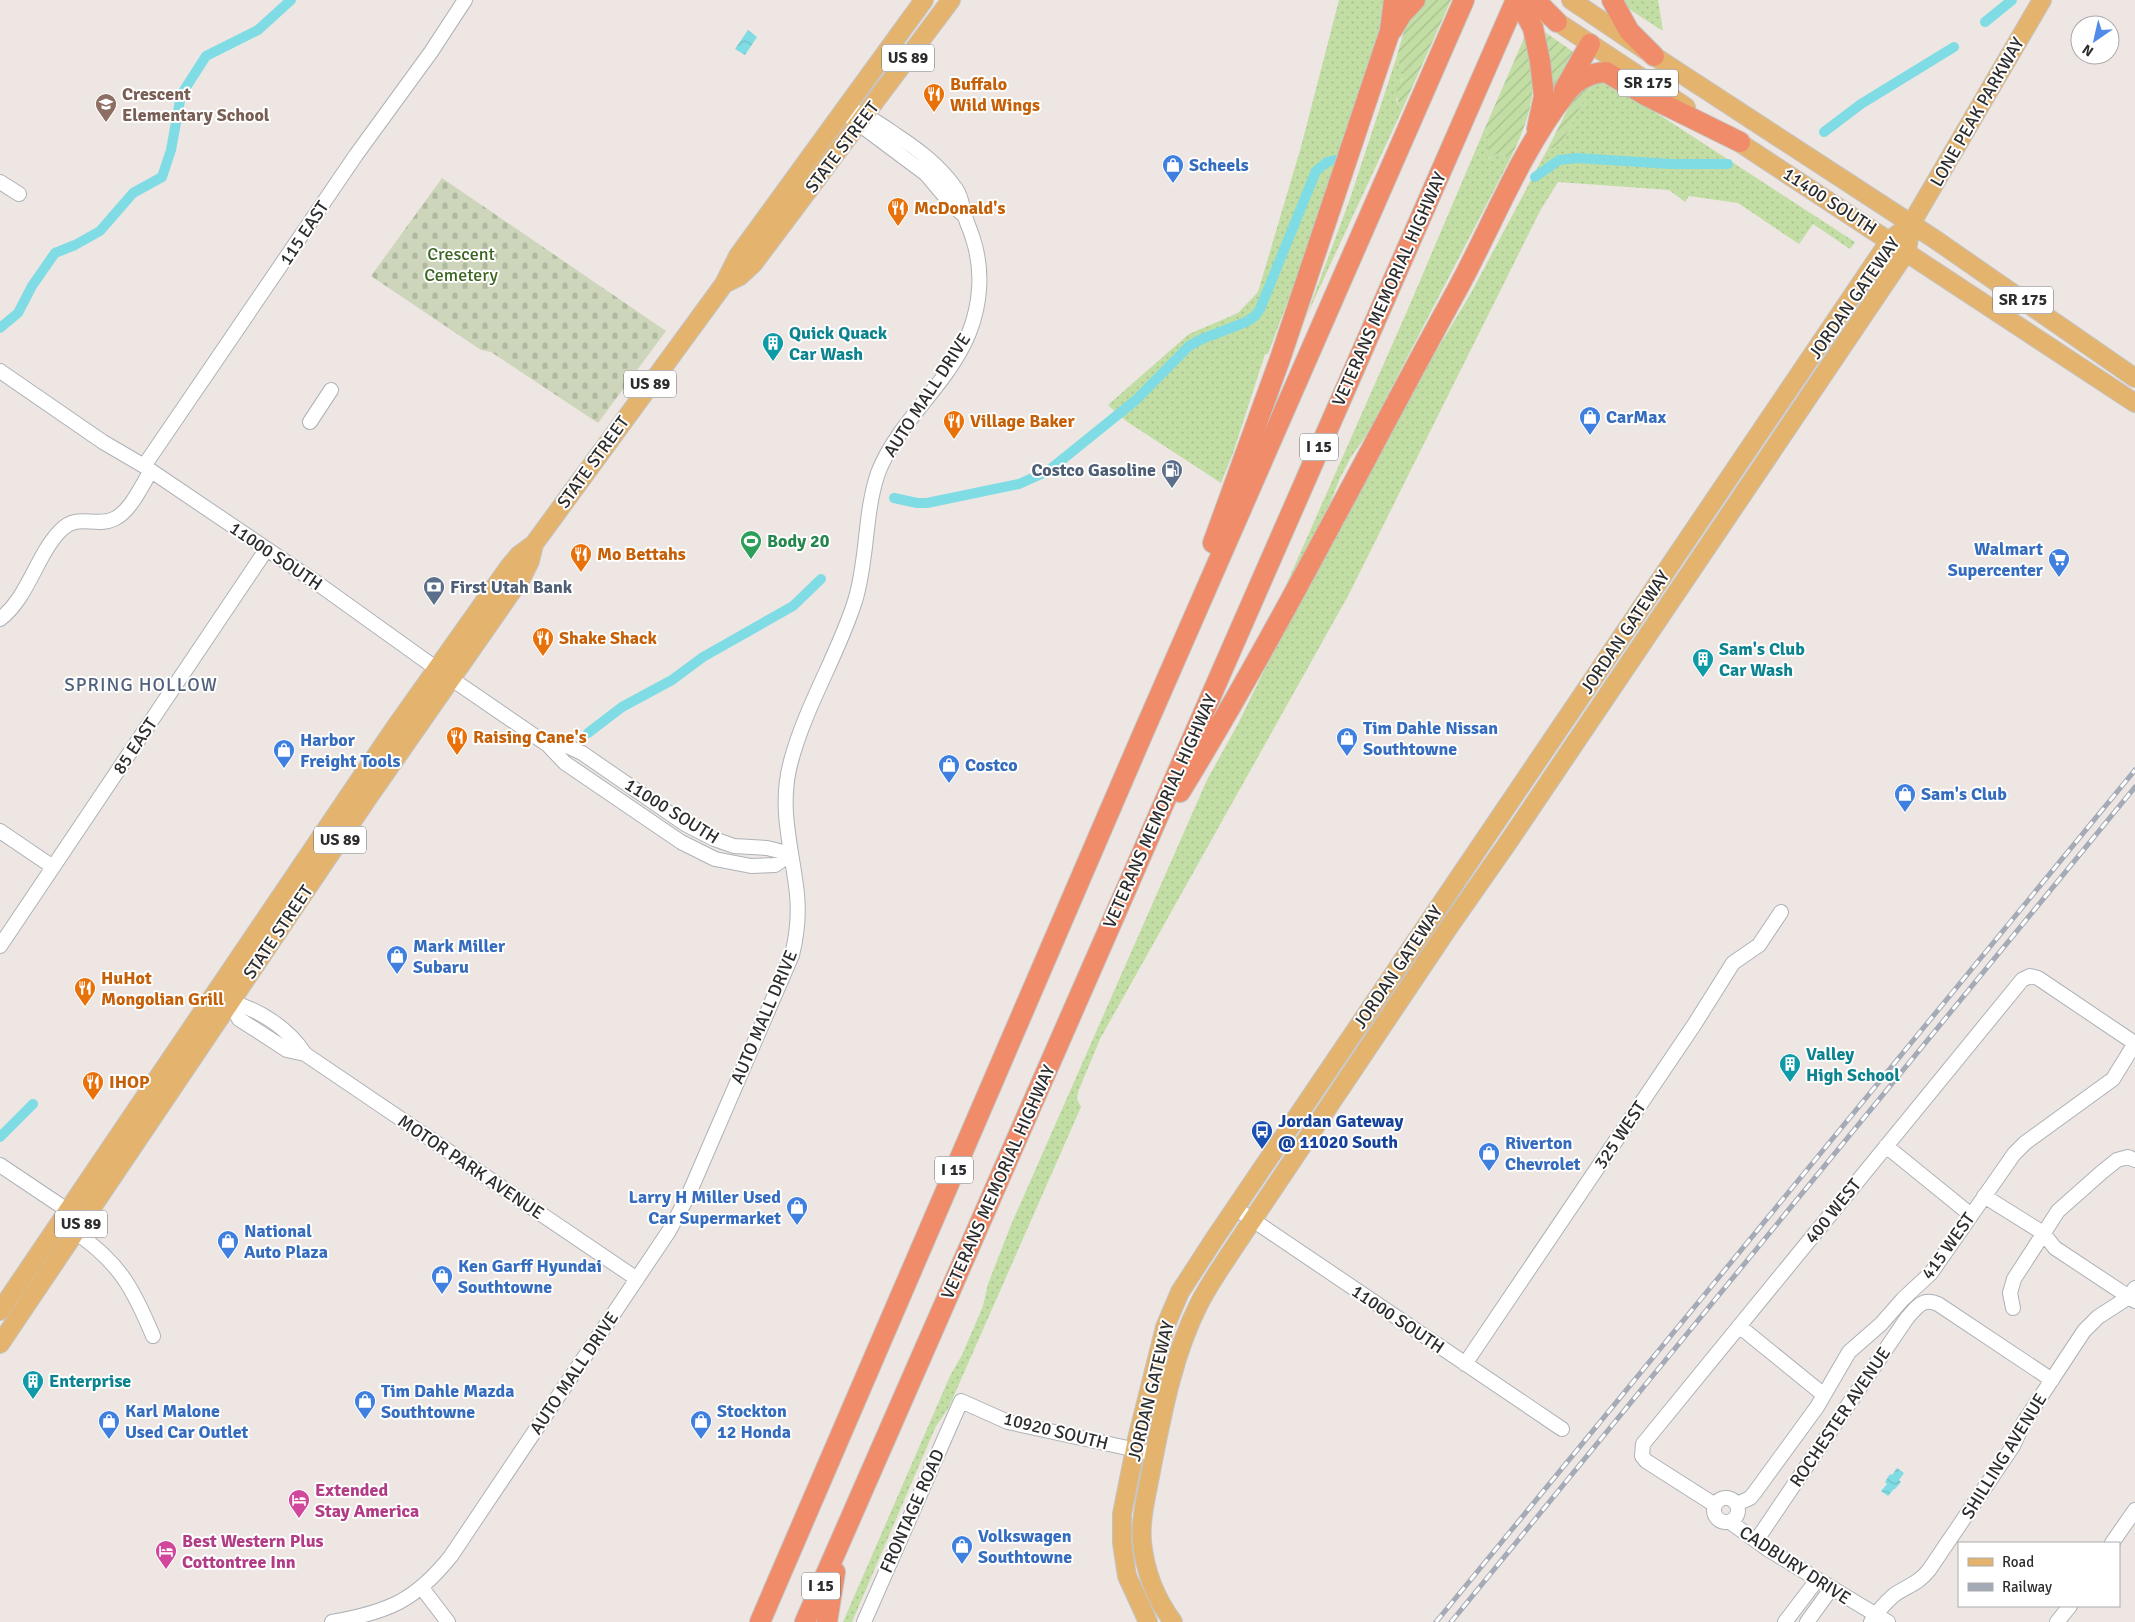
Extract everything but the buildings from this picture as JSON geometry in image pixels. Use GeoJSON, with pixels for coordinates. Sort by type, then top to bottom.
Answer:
{"type":"FeatureCollection","features":[{"type":"Feature","properties":{"kind":"highway"},"geometry":{"type":"LineString","coordinates":[[1144,731],[1143,705],[1221,520],[1280,359],[1390,31],[1394,0]]}},
{"type":"Feature","properties":{"kind":"highway"},"geometry":{"type":"LineString","coordinates":[[1390,31],[1415,0]]}},
{"type":"Feature","properties":{"kind":"highway"},"geometry":{"type":"LineString","coordinates":[[1517,0],[1533,28],[1540,61],[1544,96],[1535,138]]}},
{"type":"Feature","properties":{"kind":"highway","name":"VETERANS MEMORIAL HIGHWAY"},"geometry":{"type":"LineString","coordinates":[[805,1622],[1499,37],[1517,0]]}},
{"type":"Feature","properties":{"kind":"highway"},"geometry":{"type":"LineString","coordinates":[[1535,0],[1558,22]]}},
{"type":"Feature","properties":{"kind":"highway"},"geometry":{"type":"LineString","coordinates":[[1612,0],[1629,31],[1654,56]]}},
{"type":"Feature","properties":{"kind":"highway","name":"I 15"},"geometry":{"type":"LineString","coordinates":[[763,1616],[1144,731],[1462,4]]}},
{"type":"Feature","properties":{"kind":"highway"},"geometry":{"type":"LineString","coordinates":[[1555,110],[1579,60],[1590,44]]}},
{"type":"Feature","properties":{"kind":"highway"},"geometry":{"type":"LineString","coordinates":[[1140,858],[1234,705],[1460,284],[1535,138],[1579,79],[1606,72],[1647,96],[1740,142]]}},
{"type":"Feature","properties":{"kind":"highway"},"geometry":{"type":"LineString","coordinates":[[827,1622],[838,1550]]}},
{"type":"Feature","properties":{"kind":"highway"},"geometry":{"type":"LineString","coordinates":[[747,1622],[763,1616]]}},
{"type":"Feature","properties":{"kind":"main road","name":"STATE STREET"},"geometry":{"type":"LineString","coordinates":[[0,1311],[27,1272],[72,1224],[230,1002],[443,674],[509,567],[519,555],[534,544],[724,284],[738,256],[924,0]]}},
{"type":"Feature","properties":{"kind":"main road","name":"STATE STREET"},"geometry":{"type":"LineString","coordinates":[[724,284],[740,276],[753,264],[951,0]]}},
{"type":"Feature","properties":{"kind":"main road","name":"11400 SOUTH"},"geometry":{"type":"LineString","coordinates":[[1524,0],[2135,403]]}},
{"type":"Feature","properties":{"kind":"main road","name":"11400 SOUTH"},"geometry":{"type":"LineString","coordinates":[[1571,0],[1911,224],[2135,378]]}},
{"type":"Feature","properties":{"kind":"main road","name":"LONE PEAK PARKWAY"},"geometry":{"type":"LineString","coordinates":[[1911,224],[2042,0]]}},
{"type":"Feature","properties":{"kind":"main road","name":"JORDAN GATEWAY"},"geometry":{"type":"LineString","coordinates":[[1148,1622],[1127,1576],[1122,1543],[1122,1514],[1164,1327],[1180,1292],[1890,240],[1911,224]]}},
{"type":"Feature","properties":{"kind":"main road","name":"JORDAN GATEWAY"},"geometry":{"type":"LineString","coordinates":[[1173,1622],[1161,1606],[1148,1571],[1142,1542],[1143,1516],[1173,1375],[1185,1335],[1199,1302],[1449,927],[1599,709],[1907,251],[1911,224]]}},
{"type":"Feature","properties":{"kind":"main road","name":"STATE STREET"},"geometry":{"type":"LineString","coordinates":[[0,1344],[142,1102],[443,674]]}},
{"type":"Feature","properties":{"kind":"main road"},"geometry":{"type":"LineString","coordinates":[[1581,697],[1599,709]]}},
{"type":"Feature","properties":{"kind":"main road"},"geometry":{"type":"LineString","coordinates":[[0,1331],[29,1287],[31,1280],[27,1272]]}},
{"type":"Feature","properties":{"kind":"street","name":"115 EAST"},"geometry":{"type":"LineString","coordinates":[[0,619],[18,597],[60,531],[74,522],[82,520],[106,521],[114,518],[127,507],[147,469],[356,155],[407,87],[465,0]]}},
{"type":"Feature","properties":{"kind":"street","name":"AUTO MALL DRIVE"},"geometry":{"type":"LineString","coordinates":[[332,1622],[375,1613],[391,1607],[422,1588],[451,1556],[679,1214],[792,956],[798,918],[798,896],[785,814],[790,761],[854,604],[862,574],[872,498],[879,472],[897,439],[957,356],[974,320],[979,294],[979,265],[973,240],[959,195],[949,179],[932,160],[862,120],[845,108]]}},
{"type":"Feature","properties":{"kind":"street"},"geometry":{"type":"LineString","coordinates":[[0,182],[18,194]]}},
{"type":"Feature","properties":{"kind":"street","name":"11000 SOUTH"},"geometry":{"type":"LineString","coordinates":[[0,371],[103,442],[147,469],[324,588],[443,674],[548,745],[565,763],[669,834],[704,854],[732,864],[760,867],[775,865],[791,854]]}},
{"type":"Feature","properties":{"kind":"street"},"geometry":{"type":"LineString","coordinates":[[310,422],[331,390]]}},
{"type":"Feature","properties":{"kind":"street","name":"85 EAST"},"geometry":{"type":"LineString","coordinates":[[0,946],[266,550]]}},
{"type":"Feature","properties":{"kind":"street"},"geometry":{"type":"LineString","coordinates":[[0,831],[53,867]]}},
{"type":"Feature","properties":{"kind":"street","name":"325 WEST"},"geometry":{"type":"LineString","coordinates":[[1465,1364],[1689,1032],[1733,963],[1759,945],[1781,912]]}},
{"type":"Feature","properties":{"kind":"street","name":"400 WEST"},"geometry":{"type":"LineString","coordinates":[[1715,1505],[1646,1461],[1641,1450],[1646,1439],[2022,980],[2030,976],[2038,978],[2126,1036],[2134,1045]]}},
{"type":"Feature","properties":{"kind":"street","name":"MOTOR PARK AVENUE"},"geometry":{"type":"LineString","coordinates":[[230,1002],[239,1019],[287,1050],[305,1054],[637,1279]]}},
{"type":"Feature","properties":{"kind":"street","name":"415 WEST"},"geometry":{"type":"LineString","coordinates":[[1737,1504],[1750,1498],[1755,1492],[1824,1395],[1849,1352],[1881,1324],[1903,1299],[1931,1273],[2002,1169],[2025,1143],[2112,1079],[2134,1045]]}},
{"type":"Feature","properties":{"kind":"street"},"geometry":{"type":"LineString","coordinates":[[1886,1146],[1971,1215]]}},
{"type":"Feature","properties":{"kind":"street"},"geometry":{"type":"LineString","coordinates":[[2013,1308],[2010,1293],[2014,1279],[2043,1233],[2065,1203],[2122,1158],[2128,1157],[2135,1160]]}},
{"type":"Feature","properties":{"kind":"street"},"geometry":{"type":"LineString","coordinates":[[0,1165],[72,1224],[94,1255],[111,1261],[132,1289],[153,1336]]}},
{"type":"Feature","properties":{"kind":"street"},"geometry":{"type":"LineString","coordinates":[[1984,1196],[2043,1233],[2055,1248],[2133,1295]]}},
{"type":"Feature","properties":{"kind":"street","name":"11000 SOUTH"},"geometry":{"type":"LineString","coordinates":[[1235,1208],[1562,1428]]}},
{"type":"Feature","properties":{"kind":"street","name":"SHILLING AVENUE"},"geometry":{"type":"LineString","coordinates":[[1878,1620],[1895,1595],[1922,1579],[1929,1570],[2013,1446],[2024,1422],[2090,1323],[2133,1295]]}},
{"type":"Feature","properties":{"kind":"street","name":"ROCHESTER AVENUE"},"geometry":{"type":"LineString","coordinates":[[1756,1541],[1907,1318],[1922,1303],[1930,1300],[1938,1304],[2052,1380]]}},
{"type":"Feature","properties":{"kind":"street"},"geometry":{"type":"LineString","coordinates":[[1739,1326],[1824,1395]]}},
{"type":"Feature","properties":{"kind":"street","name":"10920 SOUTH"},"geometry":{"type":"LineString","coordinates":[[961,1401],[1008,1422],[1155,1454]]}},
{"type":"Feature","properties":{"kind":"street","name":"FRONTAGE ROAD"},"geometry":{"type":"LineString","coordinates":[[864,1622],[961,1401]]}},
{"type":"Feature","properties":{"kind":"street"},"geometry":{"type":"LineString","coordinates":[[1726,1497],[1734,1500],[1737,1504],[1738,1513],[1730,1522],[1724,1522],[1716,1516],[1715,1505],[1717,1501],[1726,1497]]}},
{"type":"Feature","properties":{"kind":"street"},"geometry":{"type":"LineString","coordinates":[[2113,1542],[2135,1510]]}},
{"type":"Feature","properties":{"kind":"street","name":"CADBURY DRIVE"},"geometry":{"type":"LineString","coordinates":[[1730,1522],[1878,1620]]}},
{"type":"Feature","properties":{"kind":"street"},"geometry":{"type":"LineString","coordinates":[[1785,1622],[1817,1580]]}},
{"type":"Feature","properties":{"kind":"street"},"geometry":{"type":"LineString","coordinates":[[422,1588],[448,1622]]}},
{"type":"Feature","properties":{"kind":"street"},"geometry":{"type":"LineString","coordinates":[[1807,1622],[1831,1589]]}},
{"type":"Feature","properties":{"kind":"street"},"geometry":{"type":"LineString","coordinates":[[2058,1622],[2069,1607]]}},
{"type":"Feature","properties":{"kind":"green space"},"geometry":{"type":"Polygon","coordinates":[[[1339,0],[1385,0],[1386,3],[1361,92],[1332,180],[1268,354],[1265,354],[1233,453],[1221,483],[1126,421],[1108,405],[1189,334],[1238,313],[1258,292],[1301,147],[1339,0]]]}},
{"type":"Feature","properties":{"kind":"green space"},"geometry":{"type":"Polygon","coordinates":[[[1425,0],[1451,0],[1402,110],[1396,93],[1398,85],[1405,77],[1404,70],[1396,59],[1406,24],[1425,0]]]}},
{"type":"Feature","properties":{"kind":"green space"},"geometry":{"type":"Polygon","coordinates":[[[1622,0],[1658,0],[1663,31],[1629,9],[1622,0]]]}},
{"type":"Feature","properties":{"kind":"green space"},"geometry":{"type":"Polygon","coordinates":[[[1539,28],[1575,53],[1546,113],[1539,28]]]}},
{"type":"Feature","properties":{"kind":"green space"},"geometry":{"type":"Polygon","coordinates":[[[1525,36],[1530,53],[1533,84],[1528,114],[1510,159],[1499,153],[1487,159],[1490,140],[1485,128],[1525,36]]]}},
{"type":"Feature","properties":{"kind":"green space"},"geometry":{"type":"Polygon","coordinates":[[[1396,59],[1405,71],[1405,77],[1401,80],[1396,100],[1402,110],[1306,317],[1350,199],[1396,59]]]}},
{"type":"Feature","properties":{"kind":"green space"},"geometry":{"type":"Polygon","coordinates":[[[1593,82],[1612,84],[1855,242],[1850,249],[1813,224],[1799,244],[1738,203],[1689,196],[1685,202],[1669,190],[1558,182],[1540,211],[1348,596],[1100,1039],[1078,1092],[1077,1099],[1081,1107],[948,1409],[936,1426],[852,1622],[843,1622],[950,1376],[962,1355],[983,1306],[988,1284],[1011,1225],[1207,780],[1238,724],[1298,601],[1414,388],[1471,293],[1547,150],[1561,145],[1593,82]]]}},
{"type":"Feature","properties":{"kind":"green space"},"geometry":{"type":"Polygon","coordinates":[[[1593,82],[1561,145],[1547,150],[1575,95],[1593,82]]]}},
{"type":"Feature","properties":{"kind":"green space"},"geometry":{"type":"Polygon","coordinates":[[[1485,128],[1490,140],[1488,159],[1499,153],[1510,159],[1368,433],[1351,457],[1340,478],[1330,503],[1284,593],[1283,592],[1408,309],[1485,128]]]}},
{"type":"Feature","properties":{"kind":"green space","name":"Crescent Cemetery"},"geometry":{"type":"Polygon","coordinates":[[[442,178],[666,331],[598,423],[491,352],[481,350],[371,276],[442,178]]]}},
{"type":"Feature","properties":{"kind":"water"},"geometry":{"type":"Polygon","coordinates":[[[748,30],[757,37],[745,55],[735,49],[748,30]]]}},
{"type":"Feature","properties":{"kind":"water"},"geometry":{"type":"Polygon","coordinates":[[[1897,1468],[1904,1473],[1899,1480],[1901,1482],[1888,1496],[1881,1491],[1887,1484],[1885,1482],[1890,1474],[1892,1475],[1897,1468]]]}},
{"type":"Feature","properties":{"kind":"waterway"},"geometry":{"type":"LineString","coordinates":[[0,328],[18,313],[32,286],[55,253],[75,245],[100,231],[133,193],[162,177],[171,150],[181,95],[206,56],[258,30],[291,0]]}},
{"type":"Feature","properties":{"kind":"waterway"},"geometry":{"type":"LineString","coordinates":[[1985,22],[2012,0]]}},
{"type":"Feature","properties":{"kind":"waterway"},"geometry":{"type":"LineString","coordinates":[[1824,132],[1861,104],[1954,47]]}},
{"type":"Feature","properties":{"kind":"waterway"},"geometry":{"type":"LineString","coordinates":[[1535,177],[1559,160],[1577,158],[1671,164],[1728,164]]}},
{"type":"Feature","properties":{"kind":"waterway"},"geometry":{"type":"LineString","coordinates":[[894,498],[927,503],[1019,484],[1048,471],[1136,400],[1189,346],[1246,322],[1255,316],[1260,309],[1316,171],[1327,162],[1335,160]]}},
{"type":"Feature","properties":{"kind":"waterway"},"geometry":{"type":"LineString","coordinates":[[588,733],[622,707],[672,680],[703,657],[793,606],[821,579]]}},
{"type":"Feature","properties":{"kind":"waterway"},"geometry":{"type":"LineString","coordinates":[[0,1137],[33,1104]]}},
{"type":"Feature","properties":{"kind":"railway"},"geometry":{"type":"LineString","coordinates":[[1436,1622],[2135,770]]}},
{"type":"Feature","properties":{"kind":"railway"},"geometry":{"type":"LineString","coordinates":[[1451,1622],[2135,787]]}},
{"type":"Feature","properties":{"kind":"place","name":"Buffalo Wild Wings"},"geometry":{"type":"Point","coordinates":[934,113]}},
{"type":"Feature","properties":{"kind":"place","name":"Crescent Elementary School"},"geometry":{"type":"Point","coordinates":[106,123]}},
{"type":"Feature","properties":{"kind":"place","name":"Scheels"},"geometry":{"type":"Point","coordinates":[1173,184]}},
{"type":"Feature","properties":{"kind":"place","name":"McDonald's"},"geometry":{"type":"Point","coordinates":[898,227]}},
{"type":"Feature","properties":{"kind":"place","name":"Quick Quack Car Wash"},"geometry":{"type":"Point","coordinates":[773,362]}},
{"type":"Feature","properties":{"kind":"place","name":"CarMax"},"geometry":{"type":"Point","coordinates":[1590,436]}},
{"type":"Feature","properties":{"kind":"place","name":"Village Baker"},"geometry":{"type":"Point","coordinates":[954,440]}},
{"type":"Feature","properties":{"kind":"place","name":"Costco Gasoline"},"geometry":{"type":"Point","coordinates":[1172,489]}},
{"type":"Feature","properties":{"kind":"place","name":"Body 20"},"geometry":{"type":"Point","coordinates":[751,560]}},
{"type":"Feature","properties":{"kind":"place","name":"Mo Bettahs"},"geometry":{"type":"Point","coordinates":[581,573]}},
{"type":"Feature","properties":{"kind":"place","name":"Walmart Supercenter"},"geometry":{"type":"Point","coordinates":[2059,578]}},
{"type":"Feature","properties":{"kind":"place","name":"First Utah Bank"},"geometry":{"type":"Point","coordinates":[434,606]}},
{"type":"Feature","properties":{"kind":"place","name":"Shake Shack"},"geometry":{"type":"Point","coordinates":[543,657]}},
{"type":"Feature","properties":{"kind":"place","name":"Sam's Club Car Wash"},"geometry":{"type":"Point","coordinates":[1703,678]}},
{"type":"Feature","properties":{"kind":"place","name":"Raising Cane's"},"geometry":{"type":"Point","coordinates":[457,756]}},
{"type":"Feature","properties":{"kind":"place","name":"Tim Dahle Nissan Southtowne"},"geometry":{"type":"Point","coordinates":[1347,757]}},
{"type":"Feature","properties":{"kind":"place","name":"Harbor Freight Tools"},"geometry":{"type":"Point","coordinates":[284,769]}},
{"type":"Feature","properties":{"kind":"place","name":"Costco"},"geometry":{"type":"Point","coordinates":[949,784]}},
{"type":"Feature","properties":{"kind":"place","name":"Sam's Club"},"geometry":{"type":"Point","coordinates":[1905,813]}},
{"type":"Feature","properties":{"kind":"place","name":"Mark Miller Subaru"},"geometry":{"type":"Point","coordinates":[397,975]}},
{"type":"Feature","properties":{"kind":"place","name":"HuHot Mongolian Grill"},"geometry":{"type":"Point","coordinates":[85,1007]}},
{"type":"Feature","properties":{"kind":"place","name":"Valley High School"},"geometry":{"type":"Point","coordinates":[1790,1083]}},
{"type":"Feature","properties":{"kind":"place","name":"IHOP"},"geometry":{"type":"Point","coordinates":[93,1101]}},
{"type":"Feature","properties":{"kind":"place","name":"Jordan Gateway @ 11020 South"},"geometry":{"type":"Point","coordinates":[1262,1150]}},
{"type":"Feature","properties":{"kind":"place","name":"Riverton Chevrolet"},"geometry":{"type":"Point","coordinates":[1489,1172]}},
{"type":"Feature","properties":{"kind":"place","name":"Larry H Miller Used Car Supermarket"},"geometry":{"type":"Point","coordinates":[797,1226]}},
{"type":"Feature","properties":{"kind":"place","name":"National Auto Plaza"},"geometry":{"type":"Point","coordinates":[228,1260]}},
{"type":"Feature","properties":{"kind":"place","name":"Ken Garff Hyundai Southtowne"},"geometry":{"type":"Point","coordinates":[442,1295]}},
{"type":"Feature","properties":{"kind":"place","name":"Enterprise"},"geometry":{"type":"Point","coordinates":[33,1400]}},
{"type":"Feature","properties":{"kind":"place","name":"Tim Dahle Mazda Southtowne"},"geometry":{"type":"Point","coordinates":[365,1420]}},
{"type":"Feature","properties":{"kind":"place","name":"Karl Malone Used Car Outlet"},"geometry":{"type":"Point","coordinates":[109,1440]}},
{"type":"Feature","properties":{"kind":"place","name":"Stockton 12 Honda"},"geometry":{"type":"Point","coordinates":[701,1440]}},
{"type":"Feature","properties":{"kind":"place","name":"Extended Stay America"},"geometry":{"type":"Point","coordinates":[299,1519]}},
{"type":"Feature","properties":{"kind":"place","name":"Volkswagen Southtowne"},"geometry":{"type":"Point","coordinates":[962,1565]}},
{"type":"Feature","properties":{"kind":"place","name":"Best Western Plus Cottontree Inn"},"geometry":{"type":"Point","coordinates":[166,1570]}},
{"type":"Feature","properties":{"kind":"district","name":"SPRING HOLLOW"},"geometry":{"type":"Point","coordinates":[141,685]}}]}
